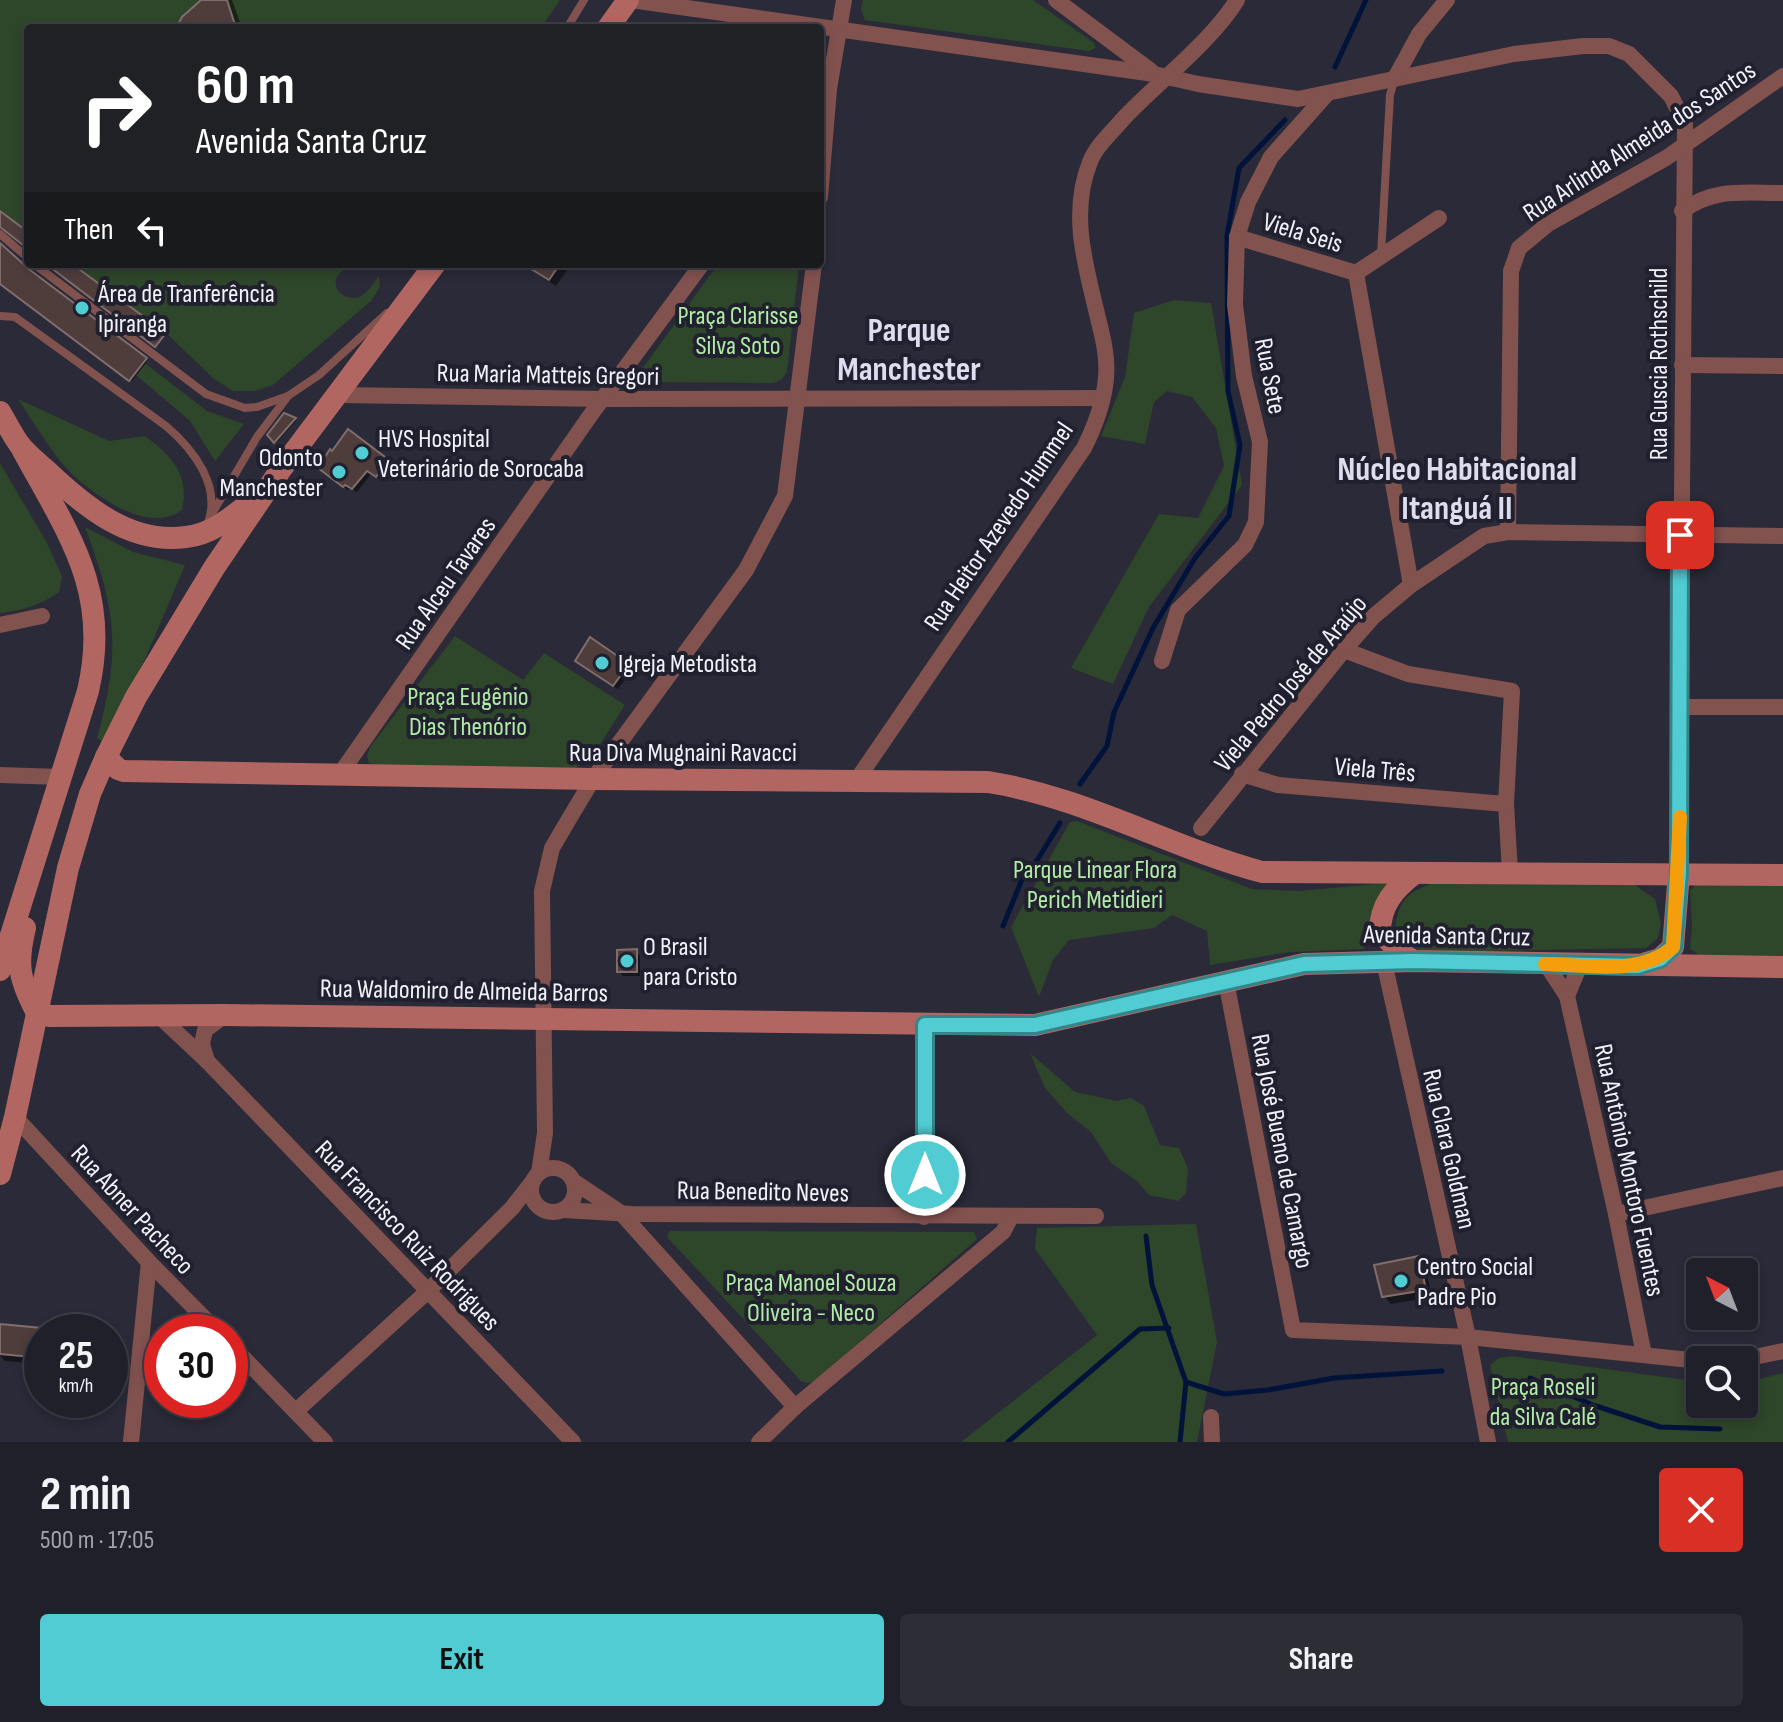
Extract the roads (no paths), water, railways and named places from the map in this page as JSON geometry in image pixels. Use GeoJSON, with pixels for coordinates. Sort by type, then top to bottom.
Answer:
{"type":"FeatureCollection","features":[{"type":"Feature","properties":{"kind":"main road"},"geometry":{"type":"LineString","coordinates":[[611,24],[630,0]]}},
{"type":"Feature","properties":{"kind":"main road"},"geometry":{"type":"LineString","coordinates":[[0,1174],[8,1123],[40,1020],[68,868],[90,794],[106,757],[136,697],[214,568],[279,472],[432,268]]}},
{"type":"Feature","properties":{"kind":"main road"},"geometry":{"type":"LineString","coordinates":[[0,412],[82,562],[94,612],[96,636],[95,665],[1,962]]}},
{"type":"Feature","properties":{"kind":"main road"},"geometry":{"type":"LineString","coordinates":[[20,445],[77,500],[95,513],[120,526],[158,537],[188,537],[208,523],[219,525],[252,502],[279,472]]}},
{"type":"Feature","properties":{"kind":"main road","name":"Rua Diva Mugnaini Ravacci"},"geometry":{"type":"LineString","coordinates":[[106,757],[124,771],[988,782],[1022,787],[1093,810],[1204,854],[1262,872],[1415,873]]}},
{"type":"Feature","properties":{"kind":"main road"},"geometry":{"type":"LineString","coordinates":[[40,1020],[21,980],[19,952],[50,813]]}},
{"type":"Feature","properties":{"kind":"main road"},"geometry":{"type":"LineString","coordinates":[[1384,962],[1380,920],[1386,902],[1400,884],[1415,873],[1783,875]]}},
{"type":"Feature","properties":{"kind":"main road"},"geometry":{"type":"LineString","coordinates":[[1639,873],[1661,891],[1671,905],[1673,947]]}},
{"type":"Feature","properties":{"kind":"main road"},"geometry":{"type":"LineString","coordinates":[[1637,966],[1660,959],[1673,947],[1679,873]]}},
{"type":"Feature","properties":{"kind":"main road"},"geometry":{"type":"LineString","coordinates":[[1380,932],[1414,961]]}},
{"type":"Feature","properties":{"kind":"main road","name":"Avenida Santa Cruz"},"geometry":{"type":"LineString","coordinates":[[925,1025],[1035,1025],[1304,964],[1414,961],[1783,967]]}},
{"type":"Feature","properties":{"kind":"main road","name":"Rua Waldomiro de Almeida Barros"},"geometry":{"type":"LineString","coordinates":[[40,1020],[225,1015],[925,1025]]}},
{"type":"Feature","properties":{"kind":"street","name":"Rua Guscia Rothschild"},"geometry":{"type":"LineString","coordinates":[[630,0],[815,24]]}},
{"type":"Feature","properties":{"kind":"street"},"geometry":{"type":"LineString","coordinates":[[824,115],[825,95],[844,0]]}},
{"type":"Feature","properties":{"kind":"street"},"geometry":{"type":"LineString","coordinates":[[1056,0],[1159,76]]}},
{"type":"Feature","properties":{"kind":"street","name":"Rua Heitor Azevedo Hummel"},"geometry":{"type":"LineString","coordinates":[[856,781],[1084,448],[1098,418],[1106,356],[1081,250],[1079,227],[1083,184],[1091,159],[1159,76],[1189,54],[1220,24],[1237,0]]}},
{"type":"Feature","properties":{"kind":"street"},"geometry":{"type":"LineString","coordinates":[[1395,78],[1419,34],[1447,0]]}},
{"type":"Feature","properties":{"kind":"street","name":"Rua Guscia Rothschild"},"geometry":{"type":"LineString","coordinates":[[824,25],[1121,69],[1298,99],[1514,54],[1583,46],[1609,46],[1629,54],[1671,96],[1685,124],[1679,873]]}},
{"type":"Feature","properties":{"kind":"street"},"geometry":{"type":"LineString","coordinates":[[1112,42],[1121,69],[1147,94]]}},
{"type":"Feature","properties":{"kind":"street"},"geometry":{"type":"LineString","coordinates":[[1189,54],[1184,70],[1198,84]]}},
{"type":"Feature","properties":{"kind":"street","name":"Rua Arlinda Almeida dos Santos"},"geometry":{"type":"LineString","coordinates":[[1508,532],[1511,271],[1519,248],[1548,224],[1666,158],[1783,76]]}},
{"type":"Feature","properties":{"kind":"street","name":"Rua Sete"},"geometry":{"type":"LineString","coordinates":[[1162,661],[1178,610],[1245,545],[1256,522],[1260,442],[1244,376],[1235,305],[1237,237],[1248,202],[1271,157],[1327,94]]}},
{"type":"Feature","properties":{"kind":"street"},"geometry":{"type":"LineString","coordinates":[[1684,165],[1699,187],[1727,193]]}},
{"type":"Feature","properties":{"kind":"street"},"geometry":{"type":"LineString","coordinates":[[1682,211],[1705,197],[1727,193],[1783,193]]}},
{"type":"Feature","properties":{"kind":"street"},"geometry":{"type":"LineString","coordinates":[[1411,585],[1356,273],[1439,218]]}},
{"type":"Feature","properties":{"kind":"street","name":"Viela Seis"},"geometry":{"type":"LineString","coordinates":[[1237,237],[1356,273]]}},
{"type":"Feature","properties":{"kind":"street","name":"Rua Alceu Tavares"},"geometry":{"type":"LineString","coordinates":[[340,774],[699,268]]}},
{"type":"Feature","properties":{"kind":"street"},"geometry":{"type":"LineString","coordinates":[[544,1210],[532,1195],[545,1133],[542,891],[545,870],[552,848],[593,779],[746,570],[785,496],[814,268]]}},
{"type":"Feature","properties":{"kind":"street"},"geometry":{"type":"LineString","coordinates":[[360,363],[360,378],[377,396]]}},
{"type":"Feature","properties":{"kind":"street"},"geometry":{"type":"LineString","coordinates":[[1682,365],[1783,366]]}},
{"type":"Feature","properties":{"kind":"street","name":"Rua Maria Matteis Gregori"},"geometry":{"type":"LineString","coordinates":[[338,395],[604,399],[1102,398]]}},
{"type":"Feature","properties":{"kind":"street","name":"Viela Pedro José de Araújo"},"geometry":{"type":"LineString","coordinates":[[1201,828],[1374,616],[1411,585],[1484,536],[1508,532],[1783,536]]}},
{"type":"Feature","properties":{"kind":"street"},"geometry":{"type":"LineString","coordinates":[[0,625],[42,616]]}},
{"type":"Feature","properties":{"kind":"street"},"geometry":{"type":"LineString","coordinates":[[1344,650],[1408,674],[1512,691],[1506,804],[1510,872]]}},
{"type":"Feature","properties":{"kind":"street"},"geometry":{"type":"LineString","coordinates":[[1681,707],[1783,707]]}},
{"type":"Feature","properties":{"kind":"street","name":"Viela Três"},"geometry":{"type":"LineString","coordinates":[[1242,774],[1278,785],[1506,804]]}},
{"type":"Feature","properties":{"kind":"street"},"geometry":{"type":"LineString","coordinates":[[0,775],[60,777]]}},
{"type":"Feature","properties":{"kind":"street","name":"Rua Clara Goldman"},"geometry":{"type":"LineString","coordinates":[[1384,962],[1468,1337],[1488,1442]]}},
{"type":"Feature","properties":{"kind":"street","name":"Rua Antônio Montoro Fuentes"},"geometry":{"type":"LineString","coordinates":[[1546,964],[1567,996],[1644,1355]]}},
{"type":"Feature","properties":{"kind":"street"},"geometry":{"type":"LineString","coordinates":[[1567,996],[1580,965]]}},
{"type":"Feature","properties":{"kind":"street","name":"Rua José Bueno de Camargo"},"geometry":{"type":"LineString","coordinates":[[1226,981],[1293,1330],[1468,1337]]}},
{"type":"Feature","properties":{"kind":"street","name":"Rua Francisco Ruiz Rodrigues"},"geometry":{"type":"LineString","coordinates":[[158,1015],[208,1062],[573,1442]]}},
{"type":"Feature","properties":{"kind":"street"},"geometry":{"type":"LineString","coordinates":[[208,1062],[202,1044],[205,1030],[225,1015]]}},
{"type":"Feature","properties":{"kind":"street"},"geometry":{"type":"LineString","coordinates":[[924,1217],[925,1025]]}},
{"type":"Feature","properties":{"kind":"street","name":"Rua Abner Pacheco"},"geometry":{"type":"LineString","coordinates":[[8,1123],[200,1314]]}},
{"type":"Feature","properties":{"kind":"street"},"geometry":{"type":"LineString","coordinates":[[296,1411],[492,1229],[536,1177],[552,1168],[559,1169],[621,1213],[795,1407]]}},
{"type":"Feature","properties":{"kind":"street"},"geometry":{"type":"LineString","coordinates":[[1616,1214],[1783,1178]]}},
{"type":"Feature","properties":{"kind":"street"},"geometry":{"type":"LineString","coordinates":[[492,1229],[532,1209],[550,1212],[563,1210],[572,1201],[573,1181]]}},
{"type":"Feature","properties":{"kind":"street","name":"Rua Benedito Neves"},"geometry":{"type":"LineString","coordinates":[[563,1210],[924,1217],[1096,1216]]}},
{"type":"Feature","properties":{"kind":"street"},"geometry":{"type":"LineString","coordinates":[[759,1442],[795,1407],[1003,1232],[1011,1217]]}},
{"type":"Feature","properties":{"kind":"street"},"geometry":{"type":"LineString","coordinates":[[131,1442],[149,1262]]}},
{"type":"Feature","properties":{"kind":"street"},"geometry":{"type":"LineString","coordinates":[[1468,1337],[1686,1360]]}},
{"type":"Feature","properties":{"kind":"street"},"geometry":{"type":"LineString","coordinates":[[1758,1356],[1783,1351]]}},
{"type":"Feature","properties":{"kind":"street"},"geometry":{"type":"LineString","coordinates":[[248,1362],[325,1442]]}},
{"type":"Feature","properties":{"kind":"street"},"geometry":{"type":"LineString","coordinates":[[1211,1417],[1212,1442]]}},
{"type":"Feature","properties":{"kind":"lane"},"geometry":{"type":"LineString","coordinates":[[569,24],[584,0]]}},
{"type":"Feature","properties":{"kind":"lane"},"geometry":{"type":"LineString","coordinates":[[1381,256],[1390,95],[1395,78]]}},
{"type":"Feature","properties":{"kind":"lane"},"geometry":{"type":"LineString","coordinates":[[0,234],[24,255]]}},
{"type":"Feature","properties":{"kind":"lane"},"geometry":{"type":"LineString","coordinates":[[39,268],[206,394],[245,408],[288,396],[319,375],[432,268]]}},
{"type":"Feature","properties":{"kind":"lane"},"geometry":{"type":"LineString","coordinates":[[0,316],[15,317],[186,443],[210,489],[208,523]]}},
{"type":"Feature","properties":{"kind":"lane"},"geometry":{"type":"LineString","coordinates":[[208,523],[257,437],[288,396]]}},
{"type":"Feature","properties":{"kind":"waterway"},"geometry":{"type":"LineString","coordinates":[[1335,67],[1366,0]]}},
{"type":"Feature","properties":{"kind":"waterway"},"geometry":{"type":"LineString","coordinates":[[1080,784],[1107,746],[1114,712],[1153,628],[1195,558],[1229,516],[1240,445],[1228,391],[1227,236],[1239,168],[1285,120]]}},
{"type":"Feature","properties":{"kind":"waterway"},"geometry":{"type":"LineString","coordinates":[[1003,926],[1023,877],[1030,872],[1060,823]]}},
{"type":"Feature","properties":{"kind":"waterway"},"geometry":{"type":"LineString","coordinates":[[1146,1236],[1152,1285],[1186,1382],[1180,1442]]}},
{"type":"Feature","properties":{"kind":"waterway"},"geometry":{"type":"LineString","coordinates":[[1008,1442],[1140,1329],[1169,1328]]}},
{"type":"Feature","properties":{"kind":"waterway"},"geometry":{"type":"LineString","coordinates":[[1186,1382],[1224,1394],[1334,1378],[1442,1371]]}},
{"type":"Feature","properties":{"kind":"waterway"},"geometry":{"type":"LineString","coordinates":[[1530,1378],[1593,1405],[1660,1427],[1720,1429]]}},
{"type":"Feature","properties":{"kind":"place","name":"Área de Tranferência Ipiranga"},"geometry":{"type":"Point","coordinates":[82,308]}},
{"type":"Feature","properties":{"kind":"place","name":"HVS Hospital Veterinário de Sorocaba"},"geometry":{"type":"Point","coordinates":[362,453]}},
{"type":"Feature","properties":{"kind":"place","name":"Odonto Manchester"},"geometry":{"type":"Point","coordinates":[339,472]}},
{"type":"Feature","properties":{"kind":"place","name":"Igreja Metodista"},"geometry":{"type":"Point","coordinates":[602,663]}},
{"type":"Feature","properties":{"kind":"place","name":"O Brasil para Cristo"},"geometry":{"type":"Point","coordinates":[627,961]}},
{"type":"Feature","properties":{"kind":"place","name":"Centro Social Padre Pio"},"geometry":{"type":"Point","coordinates":[1401,1281]}},
{"type":"Feature","properties":{"kind":"district","name":"Parque Manchester"},"geometry":{"type":"Point","coordinates":[909,348]}},
{"type":"Feature","properties":{"kind":"district","name":"Núcleo Habitacional Itanguá II"},"geometry":{"type":"Point","coordinates":[1457,488]}},
{"type":"Feature","properties":{"kind":"park label","name":"Praça Clarisse Silva Soto"},"geometry":{"type":"Point","coordinates":[738,330]}},
{"type":"Feature","properties":{"kind":"park label","name":"Praça Eugênio Dias Thenório"},"geometry":{"type":"Point","coordinates":[468,711]}},
{"type":"Feature","properties":{"kind":"park label","name":"Parque Linear Flora Perich Metidieri"},"geometry":{"type":"Point","coordinates":[1095,884]}},
{"type":"Feature","properties":{"kind":"park label","name":"Praça Manoel Souza Oliveira - Neco"},"geometry":{"type":"Point","coordinates":[811,1297]}},
{"type":"Feature","properties":{"kind":"park label","name":"Praça Roseli da Silva Calé"},"geometry":{"type":"Point","coordinates":[1543,1401]}}]}
